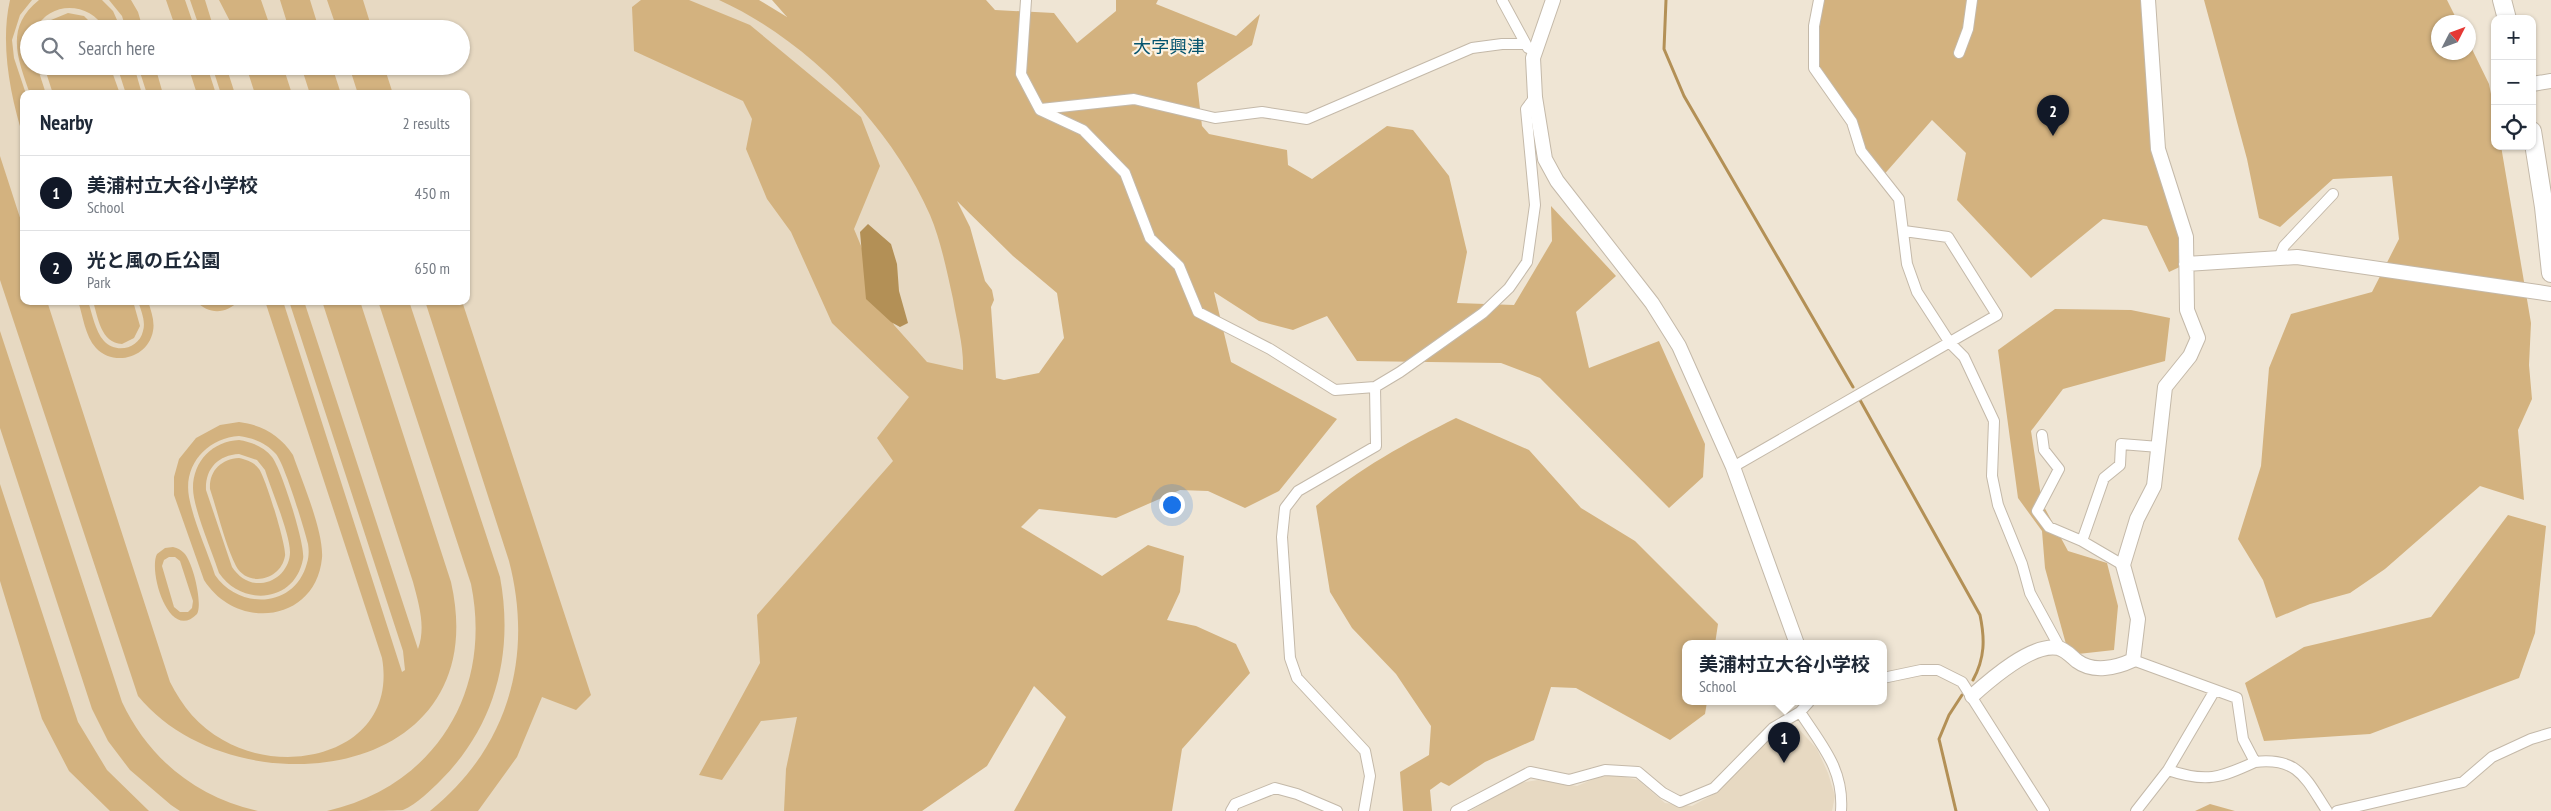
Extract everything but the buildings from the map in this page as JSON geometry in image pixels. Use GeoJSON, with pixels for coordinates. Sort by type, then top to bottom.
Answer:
{"type":"FeatureCollection","features":[{"type":"Feature","properties":{"kind":"highway"},"geometry":{"type":"LineString","coordinates":[[2502,0],[2506,15]]}},
{"type":"Feature","properties":{"kind":"highway"},"geometry":{"type":"LineString","coordinates":[[2535,150],[2544,207],[2551,273]]}},
{"type":"Feature","properties":{"kind":"street"},"geometry":{"type":"LineString","coordinates":[[1026,0],[1021,74],[1040,110],[1083,130],[1125,172],[1150,238],[1179,266],[1198,312],[1270,350],[1335,390],[1375,387],[1439,346],[1483,313],[1509,288],[1527,262],[1535,206],[1526,109],[1535,98]]}},
{"type":"Feature","properties":{"kind":"street"},"geometry":{"type":"LineString","coordinates":[[1502,0],[1533,58]]}},
{"type":"Feature","properties":{"kind":"street"},"geometry":{"type":"LineString","coordinates":[[1553,0],[1533,58],[1535,98],[1545,160],[1557,181],[1646,296],[1680,346],[1733,467],[1796,640]]}},
{"type":"Feature","properties":{"kind":"street"},"geometry":{"type":"LineString","coordinates":[[1819,0],[1814,26],[1814,68],[1852,122],[1861,151],[1899,199],[1907,264],[1917,292],[1950,343],[1964,357],[1994,421],[1992,476],[1998,505],[2022,564],[2030,593],[2060,648],[2081,664],[2105,669],[2133,660],[2237,698],[2243,739],[2255,762]]}},
{"type":"Feature","properties":{"kind":"street"},"geometry":{"type":"LineString","coordinates":[[1959,53],[1968,29],[1972,0]]}},
{"type":"Feature","properties":{"kind":"street"},"geometry":{"type":"LineString","coordinates":[[2133,660],[2138,619],[2123,565],[2137,520],[2154,486],[2165,387],[2190,356],[2198,338],[2187,310],[2186,237],[2158,149],[2148,0]]}},
{"type":"Feature","properties":{"kind":"street"},"geometry":{"type":"LineString","coordinates":[[1040,110],[1134,99],[1216,118],[1262,112],[1307,119],[1472,48],[1502,44],[1526,44]]}},
{"type":"Feature","properties":{"kind":"street"},"geometry":{"type":"LineString","coordinates":[[2536,83],[2551,81]]}},
{"type":"Feature","properties":{"kind":"street"},"geometry":{"type":"LineString","coordinates":[[2279,258],[2284,246],[2333,194]]}},
{"type":"Feature","properties":{"kind":"street"},"geometry":{"type":"LineString","coordinates":[[1733,467],[1998,315],[1948,237],[1904,231]]}},
{"type":"Feature","properties":{"kind":"street"},"geometry":{"type":"LineString","coordinates":[[2186,264],[2297,256],[2551,294]]}},
{"type":"Feature","properties":{"kind":"street"},"geometry":{"type":"LineString","coordinates":[[1364,811],[1370,776],[1365,751],[1297,678],[1290,658],[1282,537],[1285,508],[1298,491],[1376,446],[1375,387]]}},
{"type":"Feature","properties":{"kind":"street"},"geometry":{"type":"LineString","coordinates":[[2042,435],[2044,450],[2059,468],[2037,511],[2050,527],[2082,541],[2123,565]]}},
{"type":"Feature","properties":{"kind":"street"},"geometry":{"type":"LineString","coordinates":[[2082,541],[2104,478],[2120,465],[2121,444],[2159,447]]}},
{"type":"Feature","properties":{"kind":"street"},"geometry":{"type":"LineString","coordinates":[[1972,696],[2027,655],[2041,648],[2060,648]]}},
{"type":"Feature","properties":{"kind":"street"},"geometry":{"type":"LineString","coordinates":[[1887,677],[1921,670],[1938,670],[1962,682],[2044,811]]}},
{"type":"Feature","properties":{"kind":"street"},"geometry":{"type":"LineString","coordinates":[[2136,811],[2168,770],[2215,690]]}},
{"type":"Feature","properties":{"kind":"street"},"geometry":{"type":"LineString","coordinates":[[1456,811],[1530,772],[1569,780],[1605,770],[1638,772],[1663,793],[1680,802],[1714,788],[1773,728],[1800,712],[1806,705]]}},
{"type":"Feature","properties":{"kind":"street"},"geometry":{"type":"LineString","coordinates":[[1800,712],[1837,770],[1842,792],[1841,811]]}},
{"type":"Feature","properties":{"kind":"street"},"geometry":{"type":"LineString","coordinates":[[2337,811],[2463,782],[2492,757],[2531,739],[2551,733]]}},
{"type":"Feature","properties":{"kind":"street"},"geometry":{"type":"LineString","coordinates":[[2168,770],[2192,778],[2223,777],[2255,762],[2272,760],[2296,768],[2327,811]]}},
{"type":"Feature","properties":{"kind":"street"},"geometry":{"type":"LineString","coordinates":[[1231,811],[1235,804],[1275,788],[1297,794],[1337,811]]}},
{"type":"Feature","properties":{"kind":"shaded area"},"geometry":{"type":"Polygon","coordinates":[[[0,0],[757,0],[912,151],[982,369],[811,811],[0,811],[0,0]]]}},
{"type":"Feature","properties":{"kind":"shaded area"},"geometry":{"type":"Polygon","coordinates":[[[10,0],[32,0],[20,15],[12,40],[14,58],[25,90],[20,90],[20,125],[14,105],[8,70],[6,52],[7,17],[10,0]]]}},
{"type":"Feature","properties":{"kind":"shaded area"},"geometry":{"type":"Polygon","coordinates":[[[39,0],[102,0],[113,11],[117,20],[98,20],[80,9],[70,8],[60,9],[42,20],[22,20],[39,0]]]}},
{"type":"Feature","properties":{"kind":"shaded area"},"geometry":{"type":"Polygon","coordinates":[[[109,0],[131,0],[140,20],[123,20],[109,0]]]}},
{"type":"Feature","properties":{"kind":"shaded area"},"geometry":{"type":"Polygon","coordinates":[[[166,0],[185,0],[192,20],[173,20],[166,0]]]}},
{"type":"Feature","properties":{"kind":"shaded area"},"geometry":{"type":"Polygon","coordinates":[[[190,0],[205,0],[211,20],[197,20],[190,0]]]}},
{"type":"Feature","properties":{"kind":"shaded area"},"geometry":{"type":"Polygon","coordinates":[[[219,0],[261,0],[268,20],[229,20],[219,0]]]}},
{"type":"Feature","properties":{"kind":"shaded area"},"geometry":{"type":"Polygon","coordinates":[[[280,0],[310,0],[316,20],[286,20],[280,0]]]}},
{"type":"Feature","properties":{"kind":"shaded area"},"geometry":{"type":"Polygon","coordinates":[[[327,0],[363,0],[369,20],[334,20],[327,0]]]}},
{"type":"Feature","properties":{"kind":"shaded area"},"geometry":{"type":"Polygon","coordinates":[[[641,0],[689,0],[750,25],[861,117],[880,166],[854,229],[894,325],[927,362],[963,370],[953,299],[937,235],[930,215],[893,149],[843,89],[814,62],[784,38],[752,17],[719,0],[759,0],[787,17],[772,0],[986,0],[995,10],[1054,13],[1077,43],[1116,11],[1116,0],[1158,0],[1156,4],[1236,36],[1260,14],[1252,45],[1197,83],[1202,126],[1209,134],[1287,150],[1288,165],[1312,179],[1387,126],[1413,130],[1449,176],[1467,252],[1457,303],[1514,305],[1552,241],[1551,206],[1616,276],[1576,312],[1589,368],[1659,341],[1705,444],[1703,477],[1669,508],[1540,378],[1501,363],[1357,361],[1327,316],[1293,330],[1259,321],[1214,292],[1231,362],[1337,419],[1279,491],[1245,508],[1208,491],[1180,490],[1116,518],[1039,509],[1021,527],[1102,576],[1148,545],[1184,556],[1180,592],[1167,620],[1196,626],[1236,644],[1250,673],[1182,749],[1172,811],[1014,811],[1066,717],[1034,686],[987,766],[922,811],[784,811],[786,769],[797,717],[761,721],[722,780],[699,775],[760,663],[757,615],[893,461],[877,438],[909,397],[832,323],[791,232],[767,199],[746,149],[752,119],[743,101],[634,51],[632,7],[641,0]],[[957,201],[970,227],[985,281],[992,290],[994,300],[991,307],[996,378],[1004,380],[1039,373],[1064,338],[1057,293],[1013,256],[957,201]]]}},
{"type":"Feature","properties":{"kind":"shaded area"},"geometry":{"type":"Polygon","coordinates":[[[1819,0],[2148,0],[2158,149],[2186,264],[2169,272],[2147,226],[2103,219],[2031,278],[1957,200],[1966,153],[1932,120],[1881,178],[1861,151],[1852,122],[1814,68],[1819,0]]]}},
{"type":"Feature","properties":{"kind":"shaded area"},"geometry":{"type":"Polygon","coordinates":[[[2204,0],[2447,0],[2454,15],[2431,15],[2431,60],[2476,60],[2476,57],[2489,84],[2491,94],[2491,150],[2502,150],[2531,323],[2529,365],[2532,399],[2518,430],[2524,500],[2480,486],[2385,569],[2350,593],[2310,604],[2276,618],[2263,580],[2238,539],[2261,466],[2269,368],[2291,314],[2372,292],[2399,239],[2392,176],[2333,179],[2280,227],[2259,218],[2247,159],[2204,0]]]}},
{"type":"Feature","properties":{"kind":"shaded area"},"geometry":{"type":"Polygon","coordinates":[[[68,13],[84,16],[88,20],[51,20],[68,13]]]}},
{"type":"Feature","properties":{"kind":"shaded area"},"geometry":{"type":"Polygon","coordinates":[[[20,26],[20,64],[17,44],[20,26]]]}},
{"type":"Feature","properties":{"kind":"shaded area"},"geometry":{"type":"Polygon","coordinates":[[[23,75],[40,75],[45,90],[29,90],[23,75]]]}},
{"type":"Feature","properties":{"kind":"shaded area"},"geometry":{"type":"Polygon","coordinates":[[[47,75],[113,75],[119,90],[52,90],[47,75]]]}},
{"type":"Feature","properties":{"kind":"shaded area"},"geometry":{"type":"Polygon","coordinates":[[[120,75],[137,75],[141,90],[125,90],[120,75]]]}},
{"type":"Feature","properties":{"kind":"shaded area"},"geometry":{"type":"Polygon","coordinates":[[[141,75],[158,75],[162,90],[146,90],[141,75]]]}},
{"type":"Feature","properties":{"kind":"shaded area"},"geometry":{"type":"Polygon","coordinates":[[[191,75],[210,75],[215,90],[196,90],[191,75]]]}},
{"type":"Feature","properties":{"kind":"shaded area"},"geometry":{"type":"Polygon","coordinates":[[[215,75],[229,75],[234,90],[220,90],[215,75]]]}},
{"type":"Feature","properties":{"kind":"shaded area"},"geometry":{"type":"Polygon","coordinates":[[[249,75],[286,75],[291,90],[254,90],[249,75]]]}},
{"type":"Feature","properties":{"kind":"shaded area"},"geometry":{"type":"Polygon","coordinates":[[[304,75],[335,75],[340,90],[309,90],[304,75]]]}},
{"type":"Feature","properties":{"kind":"shaded area"},"geometry":{"type":"Polygon","coordinates":[[[352,75],[387,75],[392,90],[357,90],[352,75]]]}},
{"type":"Feature","properties":{"kind":"shaded area"},"geometry":{"type":"Polygon","coordinates":[[[0,156],[20,218],[20,305],[48,305],[170,682],[192,715],[214,735],[250,751],[278,757],[307,755],[334,748],[356,735],[373,715],[383,690],[382,658],[266,305],[284,305],[402,672],[405,670],[403,651],[290,305],[305,305],[418,649],[420,641],[422,624],[413,582],[323,305],[361,305],[451,582],[455,650],[435,702],[397,738],[347,758],[290,764],[233,755],[180,732],[138,696],[0,280],[0,156]]]}},
{"type":"Feature","properties":{"kind":"shaded area"},"geometry":{"type":"Polygon","coordinates":[[[868,224],[891,244],[897,264],[899,291],[908,323],[900,327],[891,322],[866,299],[860,232],[868,224]]]}},
{"type":"Feature","properties":{"kind":"shaded area"},"geometry":{"type":"Polygon","coordinates":[[[79,305],[89,305],[96,327],[104,341],[115,347],[126,348],[137,342],[143,331],[143,316],[139,305],[149,305],[153,331],[145,348],[129,357],[121,358],[103,354],[96,348],[89,338],[79,305]]]}},
{"type":"Feature","properties":{"kind":"shaded area"},"geometry":{"type":"Polygon","coordinates":[[[94,305],[134,305],[140,326],[134,338],[122,344],[115,343],[109,339],[99,322],[94,305]]]}},
{"type":"Feature","properties":{"kind":"shaded area"},"geometry":{"type":"Polygon","coordinates":[[[234,305],[218,311],[212,311],[201,306],[234,305]]]}},
{"type":"Feature","properties":{"kind":"shaded area"},"geometry":{"type":"Polygon","coordinates":[[[379,305],[410,305],[500,577],[504,605],[502,660],[488,711],[475,736],[460,759],[424,796],[403,810],[327,811],[365,798],[398,780],[426,757],[448,729],[464,697],[473,662],[476,624],[471,584],[379,305]]]}},
{"type":"Feature","properties":{"kind":"shaded area"},"geometry":{"type":"Polygon","coordinates":[[[426,305],[463,305],[591,695],[576,710],[542,697],[517,757],[478,811],[430,811],[457,786],[479,759],[496,730],[508,698],[516,666],[518,632],[516,597],[509,561],[426,305]]]}},
{"type":"Feature","properties":{"kind":"shaded area"},"geometry":{"type":"Polygon","coordinates":[[[2055,309],[2131,310],[2170,318],[2165,361],[2063,389],[2031,431],[2042,503],[2068,551],[2107,563],[2118,606],[2114,650],[2069,655],[2045,568],[2042,531],[2018,498],[1998,350],[2055,309]]]}},
{"type":"Feature","properties":{"kind":"shaded area"},"geometry":{"type":"Polygon","coordinates":[[[0,331],[122,702],[146,741],[177,773],[214,796],[235,805],[258,811],[180,811],[130,770],[108,741],[92,709],[0,428],[0,331]]]}},
{"type":"Feature","properties":{"kind":"shaded area"},"geometry":{"type":"Polygon","coordinates":[[[1456,418],[1529,450],[1581,508],[1635,541],[1718,624],[1716,640],[1682,640],[1682,705],[1706,705],[1705,714],[1670,740],[1576,688],[1551,687],[1534,740],[1485,762],[1449,786],[1441,782],[1430,790],[1432,811],[1403,811],[1400,772],[1429,755],[1431,726],[1396,674],[1352,628],[1330,592],[1316,506],[1348,480],[1401,447],[1456,418]]]}},
{"type":"Feature","properties":{"kind":"shaded area"},"geometry":{"type":"Polygon","coordinates":[[[239,422],[263,428],[282,442],[293,455],[320,535],[322,558],[317,579],[306,596],[291,607],[273,613],[254,613],[236,608],[218,597],[204,580],[174,495],[174,477],[179,459],[196,438],[220,425],[239,422]],[[244,437],[228,438],[217,442],[200,455],[190,474],[188,485],[189,497],[197,527],[215,575],[225,586],[238,594],[251,599],[266,599],[279,596],[291,589],[301,578],[308,561],[308,546],[294,497],[280,460],[264,444],[244,437]]]}},
{"type":"Feature","properties":{"kind":"shaded area"},"geometry":{"type":"Polygon","coordinates":[[[239,440],[265,450],[276,464],[287,491],[301,539],[303,559],[298,574],[290,585],[279,592],[267,595],[254,595],[241,591],[229,584],[219,573],[203,530],[194,496],[194,478],[206,454],[221,444],[239,440]],[[239,454],[219,460],[210,470],[206,482],[206,490],[232,567],[244,579],[261,583],[272,580],[282,573],[288,563],[290,552],[284,523],[265,470],[257,460],[239,454]]]}},
{"type":"Feature","properties":{"kind":"shaded area"},"geometry":{"type":"Polygon","coordinates":[[[239,458],[255,465],[262,474],[283,540],[285,556],[282,564],[271,576],[264,578],[248,577],[241,573],[236,566],[210,489],[210,483],[217,467],[227,461],[239,458]]]}},
{"type":"Feature","properties":{"kind":"shaded area"},"geometry":{"type":"Polygon","coordinates":[[[0,484],[78,722],[107,770],[149,811],[110,811],[69,771],[42,719],[0,581],[0,484]]]}},
{"type":"Feature","properties":{"kind":"shaded area"},"geometry":{"type":"Polygon","coordinates":[[[2508,515],[2546,526],[2535,633],[2519,678],[2370,734],[2264,741],[2245,683],[2304,647],[2431,617],[2508,515]]]}},
{"type":"Feature","properties":{"kind":"shaded area"},"geometry":{"type":"Polygon","coordinates":[[[173,547],[183,552],[194,574],[199,609],[197,614],[187,620],[178,619],[170,612],[158,588],[155,563],[157,554],[165,548],[173,547]],[[169,557],[164,560],[162,566],[174,607],[180,612],[188,612],[192,608],[193,601],[180,561],[175,557],[169,557]]]}},
{"type":"Feature","properties":{"kind":"shaded area"},"geometry":{"type":"Polygon","coordinates":[[[1796,726],[1817,749],[1828,773],[1835,796],[1832,811],[1470,811],[1520,783],[1538,780],[1577,786],[1598,777],[1617,775],[1638,780],[1665,803],[1692,806],[1716,793],[1774,733],[1796,726]]]}},
{"type":"Feature","properties":{"kind":"shaded area"},"geometry":{"type":"Polygon","coordinates":[[[2210,804],[2235,811],[2195,811],[2210,804]]]}},
{"type":"Feature","properties":{"kind":"waterway"},"geometry":{"type":"LineString","coordinates":[[1666,0],[1664,49],[1684,96],[1853,387]]}},
{"type":"Feature","properties":{"kind":"waterway"},"geometry":{"type":"LineString","coordinates":[[1860,400],[1980,615],[1983,648],[1980,664],[1973,680]]}},
{"type":"Feature","properties":{"kind":"waterway"},"geometry":{"type":"LineString","coordinates":[[1956,811],[1939,739],[1949,715],[1962,695]]}},
{"type":"Feature","properties":{"kind":"place","name":"光と風の丘公園"},"geometry":{"type":"Point","coordinates":[2053,136]}},
{"type":"Feature","properties":{"kind":"place","name":"美浦村立大谷小学校"},"geometry":{"type":"Point","coordinates":[1784,763]}},
{"type":"Feature","properties":{"kind":"district","name":"大字興津"},"geometry":{"type":"Point","coordinates":[1169,47]}}]}
